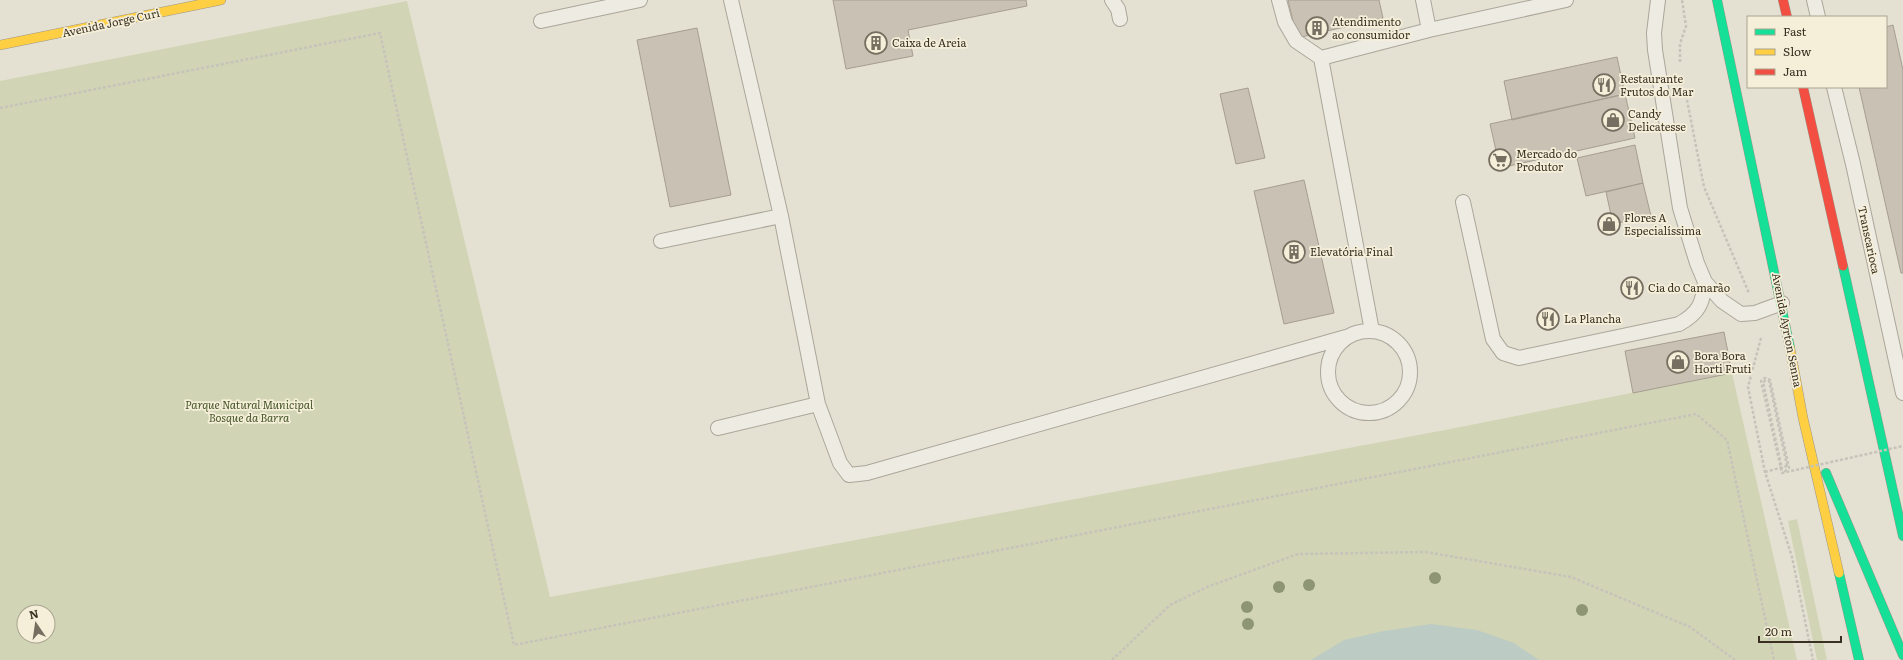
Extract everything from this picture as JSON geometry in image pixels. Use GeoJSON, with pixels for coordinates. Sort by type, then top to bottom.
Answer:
{"type":"FeatureCollection","features":[{"type":"Feature","properties":{"kind":"main road","name":"Avenida Jorge Curi"},"geometry":{"type":"LineString","coordinates":[[0,45],[222,0]]}},
{"type":"Feature","properties":{"kind":"main road","name":"Avenida Ayrton Senna"},"geometry":{"type":"LineString","coordinates":[[1717,0],[1782,304],[1804,418],[1859,660]]}},
{"type":"Feature","properties":{"kind":"main road"},"geometry":{"type":"LineString","coordinates":[[1784,0],[1787,16]]}},
{"type":"Feature","properties":{"kind":"main road"},"geometry":{"type":"LineString","coordinates":[[1803,88],[1903,536]]}},
{"type":"Feature","properties":{"kind":"main road"},"geometry":{"type":"LineString","coordinates":[[1804,418],[1903,655]]}},
{"type":"Feature","properties":{"kind":"lane"},"geometry":{"type":"LineString","coordinates":[[540,21],[640,0]]}},
{"type":"Feature","properties":{"kind":"lane"},"geometry":{"type":"LineString","coordinates":[[731,0],[780,216],[818,404],[840,463],[849,475],[867,473],[1346,337],[1358,332],[1372,331],[1385,334],[1397,342],[1405,352],[1410,365],[1410,379],[1405,392],[1397,402],[1385,410],[1372,413],[1359,412],[1346,406],[1336,397],[1330,386],[1327,372],[1330,358],[1336,347],[1346,337]]}},
{"type":"Feature","properties":{"kind":"lane"},"geometry":{"type":"LineString","coordinates":[[1112,0],[1118,9],[1120,20]]}},
{"type":"Feature","properties":{"kind":"lane"},"geometry":{"type":"LineString","coordinates":[[1279,0],[1285,22],[1296,41],[1321,58],[1372,331]]}},
{"type":"Feature","properties":{"kind":"lane"},"geometry":{"type":"LineString","coordinates":[[1423,0],[1429,30]]}},
{"type":"Feature","properties":{"kind":"lane"},"geometry":{"type":"LineString","coordinates":[[1321,58],[1429,30],[1566,0]]}},
{"type":"Feature","properties":{"kind":"lane"},"geometry":{"type":"LineString","coordinates":[[1658,0],[1654,33],[1655,50],[1680,208],[1697,263],[1705,282],[1722,301],[1741,314],[1755,313],[1782,304]]}},
{"type":"Feature","properties":{"kind":"lane"},"geometry":{"type":"LineString","coordinates":[[1814,0],[1818,16]]}},
{"type":"Feature","properties":{"kind":"lane","name":"Transcarioca"},"geometry":{"type":"LineString","coordinates":[[1834,88],[1853,164],[1903,393]]}},
{"type":"Feature","properties":{"kind":"lane"},"geometry":{"type":"LineString","coordinates":[[1463,202],[1493,339],[1503,353],[1519,358],[1679,324],[1692,317],[1699,307],[1704,295],[1705,282]]}},
{"type":"Feature","properties":{"kind":"lane"},"geometry":{"type":"LineString","coordinates":[[661,241],[780,216]]}},
{"type":"Feature","properties":{"kind":"lane"},"geometry":{"type":"LineString","coordinates":[[718,428],[818,404]]}},
{"type":"Feature","properties":{"kind":"path"},"geometry":{"type":"LineString","coordinates":[[1681,66],[1680,44],[1686,26],[1682,0]]}},
{"type":"Feature","properties":{"kind":"path"},"geometry":{"type":"LineString","coordinates":[[1686,94],[1704,187],[1752,299]]}},
{"type":"Feature","properties":{"kind":"path"},"geometry":{"type":"LineString","coordinates":[[1760,334],[1760,348],[1748,387],[1765,472],[1792,557],[1813,660]]}},
{"type":"Feature","properties":{"kind":"path"},"geometry":{"type":"LineString","coordinates":[[1765,472],[1786,466],[1769,381],[1765,381],[1763,382],[1782,469],[1785,471],[1789,468],[1770,380],[1765,378],[1761,381],[1782,473],[1903,446]]}},
{"type":"Feature","properties":{"kind":"path"},"geometry":{"type":"LineString","coordinates":[[1696,414],[1727,440],[1774,660]]}},
{"type":"Feature","properties":{"kind":"path"},"geometry":{"type":"LineString","coordinates":[[1112,660],[1170,605],[1207,587],[1298,554],[1426,552],[1571,577],[1690,627],[1735,660]]}},
{"type":"Feature","properties":{"kind":"green space","name":"Parque Natural Municipal Bosque da Barra"},"geometry":{"type":"Polygon","coordinates":[[[407,1],[550,597],[1445,430],[1732,373],[1797,660],[0,660],[0,81],[407,1]]]}},
{"type":"Feature","properties":{"kind":"green space"},"geometry":{"type":"Polygon","coordinates":[[[1797,519],[1827,660],[1817,660],[1788,521],[1797,519]]]}},
{"type":"Feature","properties":{"kind":"shaded area"},"geometry":{"type":"Polygon","coordinates":[[[1431,624],[1477,630],[1514,643],[1539,660],[1311,660],[1344,640],[1384,631],[1431,624]]]}},
{"type":"Feature","properties":{"kind":"building","name":"Caixa de Areia"},"geometry":{"type":"Polygon","coordinates":[[[833,0],[1026,0],[1027,6],[908,30],[913,56],[846,69],[833,0]]]}},
{"type":"Feature","properties":{"kind":"building","name":"Atendimento ao consumidor"},"geometry":{"type":"Polygon","coordinates":[[[1288,0],[1379,0],[1383,18],[1297,38],[1288,0]]]}},
{"type":"Feature","properties":{"kind":"building"},"geometry":{"type":"Polygon","coordinates":[[[1893,25],[1903,70],[1903,273],[1901,273],[1859,88],[1887,88],[1887,27],[1893,25]]]}},
{"type":"Feature","properties":{"kind":"building"},"geometry":{"type":"Polygon","coordinates":[[[697,28],[731,195],[670,207],[637,40],[697,28]]]}},
{"type":"Feature","properties":{"kind":"building"},"geometry":{"type":"Polygon","coordinates":[[[1617,57],[1625,94],[1512,120],[1504,81],[1617,57]]]}},
{"type":"Feature","properties":{"kind":"building"},"geometry":{"type":"Polygon","coordinates":[[[1248,88],[1265,158],[1236,164],[1220,94],[1248,88]]]}},
{"type":"Feature","properties":{"kind":"building"},"geometry":{"type":"Polygon","coordinates":[[[1625,94],[1635,138],[1500,168],[1490,124],[1625,94]]]}},
{"type":"Feature","properties":{"kind":"building"},"geometry":{"type":"Polygon","coordinates":[[[1635,145],[1643,183],[1586,196],[1577,158],[1635,145]]]}},
{"type":"Feature","properties":{"kind":"building","name":"Elevatória Final"},"geometry":{"type":"Polygon","coordinates":[[[1304,180],[1334,313],[1284,324],[1254,191],[1304,180]]]}},
{"type":"Feature","properties":{"kind":"building"},"geometry":{"type":"Polygon","coordinates":[[[1643,183],[1651,216],[1613,224],[1606,192],[1643,183]]]}},
{"type":"Feature","properties":{"kind":"building","name":"Bora Bora Horti Fruti"},"geometry":{"type":"Polygon","coordinates":[[[1724,332],[1732,373],[1633,393],[1625,351],[1724,332]]]}},
{"type":"Feature","properties":{"kind":"traffic: fast"},"geometry":{"type":"LineString","coordinates":[[1717,0],[1790,348]]}},
{"type":"Feature","properties":{"kind":"traffic: fast"},"geometry":{"type":"LineString","coordinates":[[1843,266],[1903,536]]}},
{"type":"Feature","properties":{"kind":"traffic: fast"},"geometry":{"type":"LineString","coordinates":[[1826,473],[1903,655]]}},
{"type":"Feature","properties":{"kind":"traffic: fast"},"geometry":{"type":"LineString","coordinates":[[1839,573],[1859,660]]}},
{"type":"Feature","properties":{"kind":"traffic: slow"},"geometry":{"type":"LineString","coordinates":[[0,45],[221,0]]}},
{"type":"Feature","properties":{"kind":"traffic: slow"},"geometry":{"type":"LineString","coordinates":[[1790,348],[1803,418],[1839,573]]}},
{"type":"Feature","properties":{"kind":"traffic: jam"},"geometry":{"type":"LineString","coordinates":[[1783,0],[1787,16]]}},
{"type":"Feature","properties":{"kind":"traffic: jam"},"geometry":{"type":"LineString","coordinates":[[1803,88],[1843,266]]}},
{"type":"Feature","properties":{"kind":"place","name":"Atendimento ao consumidor"},"geometry":{"type":"Point","coordinates":[1317,28]}},
{"type":"Feature","properties":{"kind":"place","name":"Caixa de Areia"},"geometry":{"type":"Point","coordinates":[876,43]}},
{"type":"Feature","properties":{"kind":"place","name":"Restaurante Frutos do Mar"},"geometry":{"type":"Point","coordinates":[1604,85]}},
{"type":"Feature","properties":{"kind":"place","name":"Candy Delicatesse"},"geometry":{"type":"Point","coordinates":[1613,120]}},
{"type":"Feature","properties":{"kind":"place","name":"Mercado do Produtor"},"geometry":{"type":"Point","coordinates":[1500,160]}},
{"type":"Feature","properties":{"kind":"place","name":"Flores A Especialíssima"},"geometry":{"type":"Point","coordinates":[1609,224]}},
{"type":"Feature","properties":{"kind":"place","name":"Elevatória Final"},"geometry":{"type":"Point","coordinates":[1294,252]}},
{"type":"Feature","properties":{"kind":"place","name":"Cia do Camarão"},"geometry":{"type":"Point","coordinates":[1632,288]}},
{"type":"Feature","properties":{"kind":"place","name":"La Plancha"},"geometry":{"type":"Point","coordinates":[1548,319]}},
{"type":"Feature","properties":{"kind":"place","name":"Bora Bora Horti Fruti"},"geometry":{"type":"Point","coordinates":[1678,362]}}]}
